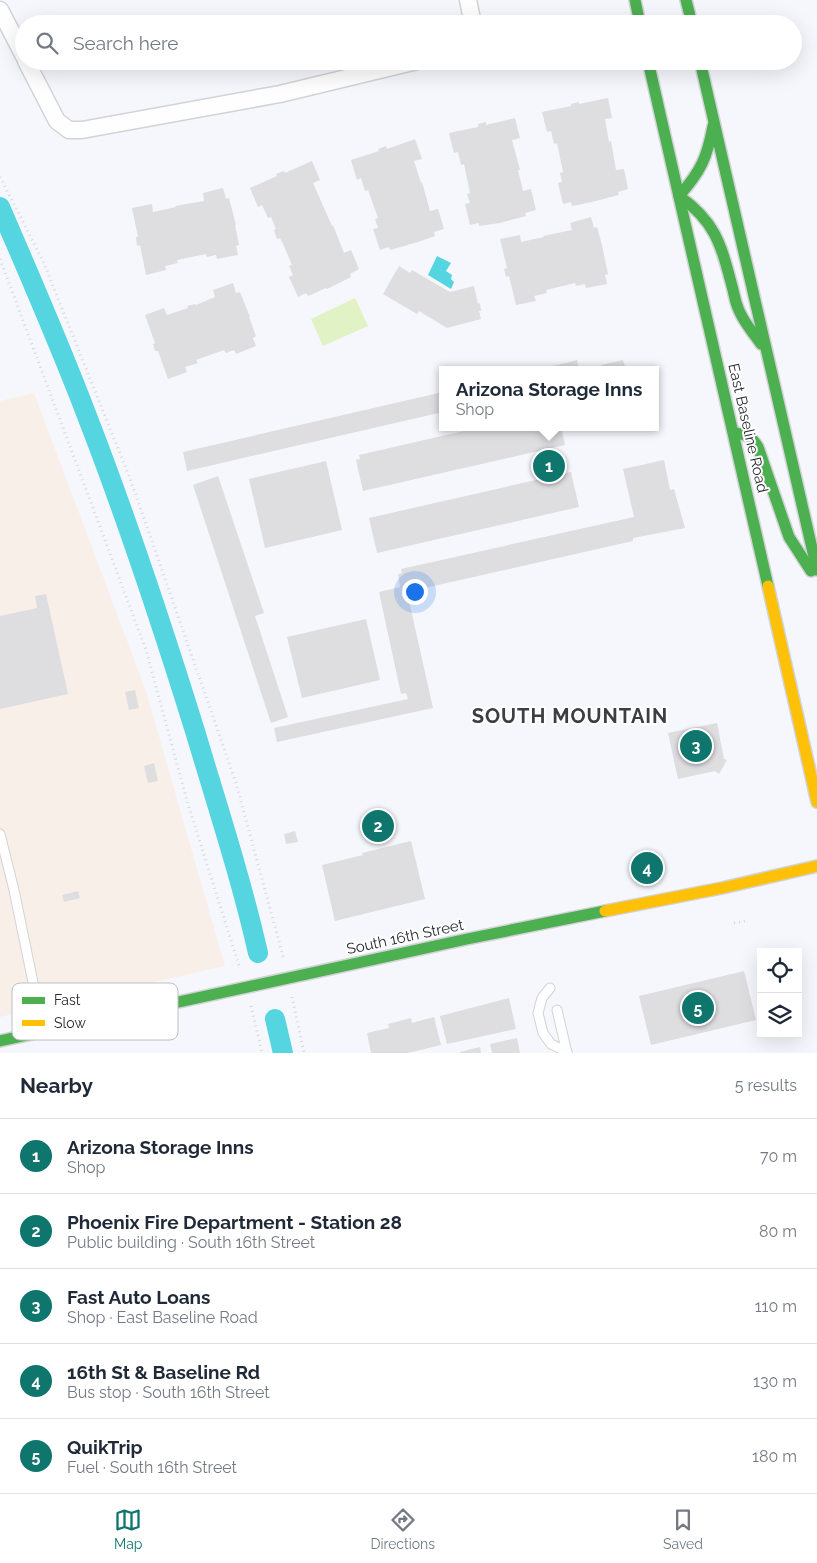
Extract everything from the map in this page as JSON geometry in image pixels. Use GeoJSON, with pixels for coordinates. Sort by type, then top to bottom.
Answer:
{"type":"FeatureCollection","features":[{"type":"Feature","properties":{"kind":"main road"},"geometry":{"type":"LineString","coordinates":[[634,0],[638,15]]}},
{"type":"Feature","properties":{"kind":"main road"},"geometry":{"type":"LineString","coordinates":[[686,0],[690,15]]}},
{"type":"Feature","properties":{"kind":"main road","name":"East Baseline Road"},"geometry":{"type":"LineString","coordinates":[[650,70],[817,802]]}},
{"type":"Feature","properties":{"kind":"main road"},"geometry":{"type":"LineString","coordinates":[[702,70],[817,570]]}},
{"type":"Feature","properties":{"kind":"main road"},"geometry":{"type":"LineString","coordinates":[[714,120],[709,153],[702,168],[679,196],[692,204],[712,225],[719,240],[740,312],[768,354]]}},
{"type":"Feature","properties":{"kind":"main road"},"geometry":{"type":"LineString","coordinates":[[734,433],[743,433],[756,442],[789,537],[817,580]]}},
{"type":"Feature","properties":{"kind":"main road","name":"South 16th Street"},"geometry":{"type":"LineString","coordinates":[[178,1002],[467,939],[722,888],[817,866]]}},
{"type":"Feature","properties":{"kind":"street"},"geometry":{"type":"LineString","coordinates":[[468,0],[471,15]]}},
{"type":"Feature","properties":{"kind":"street"},"geometry":{"type":"LineString","coordinates":[[0,10],[15,39]]}},
{"type":"Feature","properties":{"kind":"street"},"geometry":{"type":"LineString","coordinates":[[31,70],[57,122],[69,130],[82,130],[280,94],[380,70]]}},
{"type":"Feature","properties":{"kind":"lane"},"geometry":{"type":"LineString","coordinates":[[0,834],[14,890],[33,983]]}},
{"type":"Feature","properties":{"kind":"lane"},"geometry":{"type":"LineString","coordinates":[[550,988],[542,998],[538,1013],[542,1033],[552,1044],[567,1052]]}},
{"type":"Feature","properties":{"kind":"lane"},"geometry":{"type":"LineString","coordinates":[[557,1010],[567,1052]]}},
{"type":"Feature","properties":{"kind":"path"},"geometry":{"type":"LineString","coordinates":[[0,177],[43,261],[131,481],[236,783],[281,948]]}},
{"type":"Feature","properties":{"kind":"path"},"geometry":{"type":"LineString","coordinates":[[0,259],[146,650],[187,801],[237,959]]}},
{"type":"Feature","properties":{"kind":"path"},"geometry":{"type":"LineString","coordinates":[[734,924],[745,921]]}},
{"type":"Feature","properties":{"kind":"path"},"geometry":{"type":"LineString","coordinates":[[294,1008],[304,1053]]}},
{"type":"Feature","properties":{"kind":"path"},"geometry":{"type":"LineString","coordinates":[[254,1016],[262,1053]]}},
{"type":"Feature","properties":{"kind":"shaded area"},"geometry":{"type":"Polygon","coordinates":[[[34,393],[146,691],[225,966],[150,983],[12,983],[12,1014],[0,1017],[0,401],[34,393]]]}},
{"type":"Feature","properties":{"kind":"green space"},"geometry":{"type":"Polygon","coordinates":[[[355,298],[368,326],[323,346],[311,319],[355,298]]]}},
{"type":"Feature","properties":{"kind":"water"},"geometry":{"type":"Polygon","coordinates":[[[437,256],[451,263],[446,271],[452,275],[451,279],[454,282],[451,289],[428,275],[437,256]]]}},
{"type":"Feature","properties":{"kind":"building"},"geometry":{"type":"Polygon","coordinates":[[[608,98],[612,118],[605,119],[609,142],[611,141],[616,170],[624,169],[628,189],[618,192],[619,195],[592,202],[572,206],[571,202],[563,204],[558,183],[562,182],[560,173],[563,172],[557,143],[554,144],[551,131],[547,132],[542,112],[571,106],[571,104],[579,102],[579,104],[608,98]]]}},
{"type":"Feature","properties":{"kind":"building"},"geometry":{"type":"Polygon","coordinates":[[[515,118],[520,138],[512,140],[520,170],[518,170],[523,191],[531,189],[536,210],[525,213],[526,216],[500,223],[479,226],[479,223],[470,225],[465,204],[470,203],[467,194],[470,193],[464,164],[461,165],[458,152],[454,153],[449,133],[478,127],[478,124],[486,122],[486,125],[515,118]]]}},
{"type":"Feature","properties":{"kind":"building"},"geometry":{"type":"Polygon","coordinates":[[[415,139],[422,159],[414,161],[430,211],[438,209],[444,229],[434,232],[435,236],[418,242],[390,250],[389,247],[380,250],[373,229],[378,228],[375,219],[378,218],[368,190],[365,191],[361,178],[357,180],[351,160],[379,151],[378,149],[386,146],[387,149],[415,139]]]}},
{"type":"Feature","properties":{"kind":"building"},"geometry":{"type":"Polygon","coordinates":[[[312,161],[320,180],[313,183],[344,253],[351,250],[359,269],[350,274],[351,277],[327,289],[308,296],[306,293],[298,297],[289,277],[293,275],[289,266],[292,265],[284,246],[280,238],[277,239],[274,230],[276,229],[271,217],[268,218],[262,205],[258,207],[250,188],[277,176],[276,174],[284,171],[285,173],[312,161]]]}},
{"type":"Feature","properties":{"kind":"building"},"geometry":{"type":"Polygon","coordinates":[[[223,188],[226,199],[229,198],[236,225],[239,245],[236,246],[238,255],[217,259],[216,255],[207,257],[206,254],[177,260],[178,263],[165,266],[166,270],[146,275],[140,245],[137,246],[136,237],[138,237],[132,208],[152,204],[153,212],[204,201],[203,193],[223,188]]]}},
{"type":"Feature","properties":{"kind":"building"},"geometry":{"type":"Polygon","coordinates":[[[591,217],[594,228],[597,227],[602,245],[608,274],[605,275],[607,284],[586,288],[585,284],[576,286],[575,283],[546,290],[547,293],[534,296],[536,301],[516,305],[509,276],[506,277],[504,269],[507,268],[500,239],[520,235],[521,242],[544,237],[572,230],[570,223],[591,217]]]}},
{"type":"Feature","properties":{"kind":"building"},"geometry":{"type":"Polygon","coordinates":[[[399,266],[410,273],[412,270],[450,292],[474,286],[478,304],[480,303],[481,319],[447,328],[419,311],[417,314],[383,294],[399,266]]]}},
{"type":"Feature","properties":{"kind":"building"},"geometry":{"type":"Polygon","coordinates":[[[233,283],[236,293],[240,292],[250,317],[256,336],[253,338],[256,346],[236,354],[234,350],[226,353],[224,350],[196,360],[198,363],[185,367],[187,372],[168,379],[158,351],[155,351],[153,344],[155,343],[145,315],[164,308],[167,315],[188,308],[187,306],[196,305],[215,297],[213,290],[233,283]]]}},
{"type":"Feature","properties":{"kind":"building"},"geometry":{"type":"Polygon","coordinates":[[[577,360],[578,366],[553,366],[577,360]]]}},
{"type":"Feature","properties":{"kind":"building"},"geometry":{"type":"Polygon","coordinates":[[[623,360],[625,366],[601,366],[623,360]]]}},
{"type":"Feature","properties":{"kind":"building"},"geometry":{"type":"Polygon","coordinates":[[[439,393],[439,413],[187,471],[183,452],[439,393]]]}},
{"type":"Feature","properties":{"kind":"building"},"geometry":{"type":"Polygon","coordinates":[[[464,431],[562,431],[565,445],[363,491],[356,460],[360,459],[359,455],[464,431]]]}},
{"type":"Feature","properties":{"kind":"building"},"geometry":{"type":"Polygon","coordinates":[[[664,460],[670,490],[674,489],[685,528],[633,538],[633,541],[407,592],[433,708],[277,742],[274,728],[408,699],[406,693],[401,694],[379,592],[400,587],[398,574],[402,573],[401,569],[634,517],[623,469],[664,460]]]}},
{"type":"Feature","properties":{"kind":"building"},"geometry":{"type":"Polygon","coordinates":[[[326,461],[342,530],[265,548],[249,479],[326,461]]]}},
{"type":"Feature","properties":{"kind":"building"},"geometry":{"type":"Polygon","coordinates":[[[571,472],[579,507],[377,553],[369,518],[571,472]]]}},
{"type":"Feature","properties":{"kind":"building"},"geometry":{"type":"Polygon","coordinates":[[[218,476],[264,613],[255,616],[288,717],[271,723],[193,485],[218,476]]]}},
{"type":"Feature","properties":{"kind":"building"},"geometry":{"type":"Polygon","coordinates":[[[46,594],[68,694],[0,709],[0,616],[37,608],[35,596],[46,594]]]}},
{"type":"Feature","properties":{"kind":"building"},"geometry":{"type":"Polygon","coordinates":[[[366,619],[380,680],[302,698],[287,637],[366,619]]]}},
{"type":"Feature","properties":{"kind":"building"},"geometry":{"type":"Polygon","coordinates":[[[135,690],[139,708],[129,710],[125,692],[135,690]]]}},
{"type":"Feature","properties":{"kind":"building"},"geometry":{"type":"Polygon","coordinates":[[[717,723],[724,759],[727,760],[719,774],[715,771],[678,779],[668,733],[717,723]]]}},
{"type":"Feature","properties":{"kind":"building"},"geometry":{"type":"Polygon","coordinates":[[[154,763],[158,781],[148,783],[144,766],[154,763]]]}},
{"type":"Feature","properties":{"kind":"building"},"geometry":{"type":"Polygon","coordinates":[[[295,831],[298,842],[286,844],[284,834],[295,831]]]}},
{"type":"Feature","properties":{"kind":"building"},"geometry":{"type":"Polygon","coordinates":[[[411,841],[425,899],[335,921],[322,865],[411,841]]]}},
{"type":"Feature","properties":{"kind":"building"},"geometry":{"type":"Polygon","coordinates":[[[78,891],[80,898],[64,902],[62,895],[78,891]]]}},
{"type":"Feature","properties":{"kind":"building"},"geometry":{"type":"Polygon","coordinates":[[[744,971],[756,1020],[651,1045],[639,996],[744,971]]]}},
{"type":"Feature","properties":{"kind":"building"},"geometry":{"type":"Polygon","coordinates":[[[509,998],[516,1029],[447,1044],[440,1016],[509,998]]]}},
{"type":"Feature","properties":{"kind":"building"},"geometry":{"type":"Polygon","coordinates":[[[434,1017],[441,1045],[408,1053],[371,1053],[367,1033],[389,1028],[388,1024],[411,1018],[412,1023],[434,1017]]]}},
{"type":"Feature","properties":{"kind":"building"},"geometry":{"type":"Polygon","coordinates":[[[517,1038],[520,1053],[492,1053],[490,1044],[517,1038]]]}},
{"type":"Feature","properties":{"kind":"building"},"geometry":{"type":"Polygon","coordinates":[[[480,1047],[481,1053],[460,1053],[460,1052],[480,1047]]]}},
{"type":"Feature","properties":{"kind":"waterway"},"geometry":{"type":"LineString","coordinates":[[0,207],[66,363],[130,533],[195,731],[236,869],[258,953]]}},
{"type":"Feature","properties":{"kind":"waterway"},"geometry":{"type":"LineString","coordinates":[[275,1019],[283,1053]]}},
{"type":"Feature","properties":{"kind":"traffic: fast"},"geometry":{"type":"LineString","coordinates":[[635,0],[638,15]]}},
{"type":"Feature","properties":{"kind":"traffic: fast"},"geometry":{"type":"LineString","coordinates":[[686,0],[690,15]]}},
{"type":"Feature","properties":{"kind":"traffic: fast"},"geometry":{"type":"LineString","coordinates":[[650,70],[768,586]]}},
{"type":"Feature","properties":{"kind":"traffic: fast"},"geometry":{"type":"LineString","coordinates":[[702,70],[817,570]]}},
{"type":"Feature","properties":{"kind":"traffic: fast"},"geometry":{"type":"LineString","coordinates":[[713,126],[702,164],[679,196],[701,215],[715,235],[724,258],[740,313],[761,344]]}},
{"type":"Feature","properties":{"kind":"traffic: fast"},"geometry":{"type":"LineString","coordinates":[[734,433],[748,437],[758,447],[789,537],[811,571]]}},
{"type":"Feature","properties":{"kind":"traffic: fast"},"geometry":{"type":"LineString","coordinates":[[178,1002],[605,911]]}},
{"type":"Feature","properties":{"kind":"traffic: fast"},"geometry":{"type":"LineString","coordinates":[[0,1041],[12,1038]]}},
{"type":"Feature","properties":{"kind":"traffic: slow"},"geometry":{"type":"LineString","coordinates":[[768,586],[817,802]]}},
{"type":"Feature","properties":{"kind":"traffic: slow"},"geometry":{"type":"LineString","coordinates":[[605,911],[722,888],[817,866]]}},
{"type":"Feature","properties":{"kind":"place","name":"Arizona Storage Inns"},"geometry":{"type":"Point","coordinates":[549,466]}},
{"type":"Feature","properties":{"kind":"place","name":"Fast Auto Loans"},"geometry":{"type":"Point","coordinates":[696,746]}},
{"type":"Feature","properties":{"kind":"place","name":"Phoenix Fire Department - Station 28"},"geometry":{"type":"Point","coordinates":[378,826]}},
{"type":"Feature","properties":{"kind":"place","name":"16th St & Baseline Rd"},"geometry":{"type":"Point","coordinates":[647,868]}},
{"type":"Feature","properties":{"kind":"place","name":"QuikTrip"},"geometry":{"type":"Point","coordinates":[698,1008]}},
{"type":"Feature","properties":{"kind":"district","name":"SOUTH MOUNTAIN"},"geometry":{"type":"Point","coordinates":[570,716]}}]}
